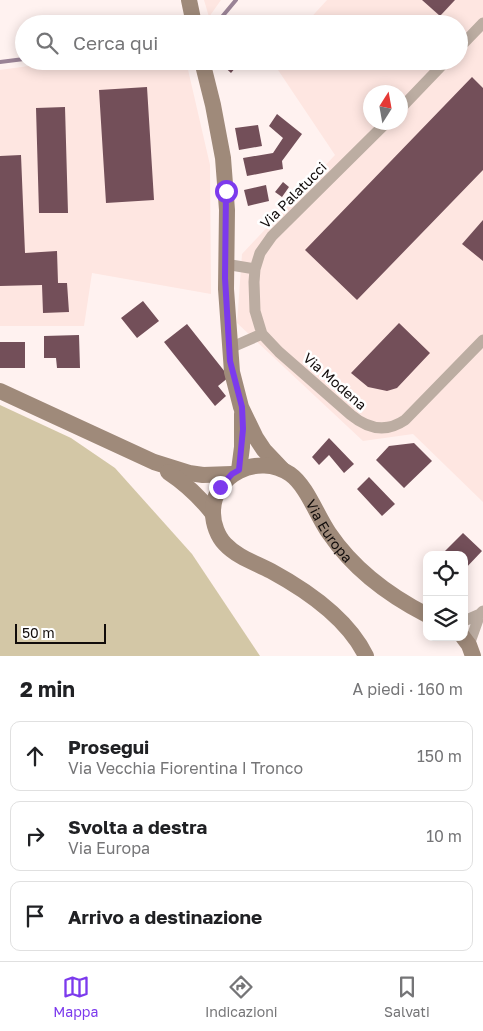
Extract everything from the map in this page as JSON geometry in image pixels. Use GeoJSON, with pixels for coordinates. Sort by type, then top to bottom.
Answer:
{"type":"FeatureCollection","features":[{"type":"Feature","properties":{"kind":"main road"},"geometry":{"type":"LineString","coordinates":[[188,0],[192,15]]}},
{"type":"Feature","properties":{"kind":"main road"},"geometry":{"type":"LineString","coordinates":[[204,70],[214,105],[223,158],[227,210],[225,264],[230,348],[232,372],[242,407],[242,447],[236,472],[220,487],[214,502],[213,514],[216,528],[224,544],[233,551],[288,580],[318,602],[346,629],[366,656]]}},
{"type":"Feature","properties":{"kind":"main road"},"geometry":{"type":"LineString","coordinates":[[0,391],[154,462],[189,473],[203,475],[236,472],[254,465],[282,469]]}},
{"type":"Feature","properties":{"kind":"main road","name":"Via Europa"},"geometry":{"type":"LineString","coordinates":[[242,407],[256,438],[264,450],[282,469],[296,479],[329,533],[356,566],[389,593],[423,613]]}},
{"type":"Feature","properties":{"kind":"main road"},"geometry":{"type":"LineString","coordinates":[[154,462],[190,488],[201,498],[213,514]]}},
{"type":"Feature","properties":{"kind":"street"},"geometry":{"type":"LineString","coordinates":[[468,38],[483,22]]}},
{"type":"Feature","properties":{"kind":"street"},"geometry":{"type":"LineString","coordinates":[[408,100],[437,70]]}},
{"type":"Feature","properties":{"kind":"street","name":"Via Palatucci"},"geometry":{"type":"LineString","coordinates":[[262,334],[255,312],[254,282],[255,269],[260,253],[272,236],[379,130]]}},
{"type":"Feature","properties":{"kind":"street"},"geometry":{"type":"LineString","coordinates":[[225,264],[255,269]]}},
{"type":"Feature","properties":{"kind":"street"},"geometry":{"type":"LineString","coordinates":[[230,348],[262,334]]}},
{"type":"Feature","properties":{"kind":"street","name":"Via Modena"},"geometry":{"type":"LineString","coordinates":[[262,334],[279,352],[351,415],[364,424],[377,429],[392,427],[405,420],[483,340]]}},
{"type":"Feature","properties":{"kind":"street"},"geometry":{"type":"LineString","coordinates":[[468,619],[482,613]]}},
{"type":"Feature","properties":{"kind":"street"},"geometry":{"type":"LineString","coordinates":[[469,646],[482,613]]}},
{"type":"Feature","properties":{"kind":"shaded area"},"geometry":{"type":"Polygon","coordinates":[[[204,0],[221,0],[210,15],[208,15],[204,0]]]}},
{"type":"Feature","properties":{"kind":"shaded area"},"geometry":{"type":"Polygon","coordinates":[[[327,0],[483,0],[483,502],[413,434],[363,441],[237,323],[242,254],[335,155],[278,70],[468,70],[468,15],[313,15],[327,0]]]}},
{"type":"Feature","properties":{"kind":"shaded area"},"geometry":{"type":"Polygon","coordinates":[[[15,68],[15,70],[188,70],[210,165],[211,294],[92,273],[84,326],[0,326],[0,70],[15,68]]]}},
{"type":"Feature","properties":{"kind":"shaded area"},"geometry":{"type":"Polygon","coordinates":[[[0,405],[71,438],[115,468],[192,554],[260,656],[0,656],[0,405]]]}},
{"type":"Feature","properties":{"kind":"building"},"geometry":{"type":"Polygon","coordinates":[[[422,0],[455,0],[439,15],[422,0]]]}},
{"type":"Feature","properties":{"kind":"building"},"geometry":{"type":"Polygon","coordinates":[[[472,77],[483,88],[483,170],[357,300],[305,250],[472,77]]]}},
{"type":"Feature","properties":{"kind":"building"},"geometry":{"type":"Polygon","coordinates":[[[147,87],[154,200],[106,203],[99,90],[147,87]]]}},
{"type":"Feature","properties":{"kind":"building"},"geometry":{"type":"Polygon","coordinates":[[[65,107],[68,213],[39,213],[36,108],[65,107]]]}},
{"type":"Feature","properties":{"kind":"building"},"geometry":{"type":"Polygon","coordinates":[[[277,114],[302,134],[282,161],[283,169],[247,176],[243,158],[273,153],[283,138],[269,126],[277,114]]]}},
{"type":"Feature","properties":{"kind":"building"},"geometry":{"type":"Polygon","coordinates":[[[258,125],[262,146],[239,150],[235,128],[258,125]]]}},
{"type":"Feature","properties":{"kind":"building"},"geometry":{"type":"Polygon","coordinates":[[[21,155],[25,253],[57,251],[58,283],[67,283],[69,312],[43,313],[42,285],[0,286],[0,156],[21,155]]]}},
{"type":"Feature","properties":{"kind":"building"},"geometry":{"type":"Polygon","coordinates":[[[283,182],[289,187],[282,197],[275,192],[283,182]]]}},
{"type":"Feature","properties":{"kind":"building"},"geometry":{"type":"Polygon","coordinates":[[[266,185],[269,201],[248,206],[244,190],[266,185]]]}},
{"type":"Feature","properties":{"kind":"building"},"geometry":{"type":"Polygon","coordinates":[[[483,220],[483,261],[462,244],[483,220]]]}},
{"type":"Feature","properties":{"kind":"building"},"geometry":{"type":"Polygon","coordinates":[[[143,301],[159,321],[137,338],[121,318],[143,301]]]}},
{"type":"Feature","properties":{"kind":"building"},"geometry":{"type":"Polygon","coordinates":[[[399,323],[430,353],[397,388],[387,391],[368,387],[351,373],[399,323]]]}},
{"type":"Feature","properties":{"kind":"building"},"geometry":{"type":"Polygon","coordinates":[[[187,324],[229,377],[218,386],[226,396],[215,406],[164,342],[187,324]]]}},
{"type":"Feature","properties":{"kind":"building"},"geometry":{"type":"Polygon","coordinates":[[[79,335],[80,368],[57,368],[56,358],[44,358],[44,336],[79,335]]]}},
{"type":"Feature","properties":{"kind":"building"},"geometry":{"type":"Polygon","coordinates":[[[0,342],[25,342],[25,368],[0,368],[0,342]]]}},
{"type":"Feature","properties":{"kind":"building"},"geometry":{"type":"Polygon","coordinates":[[[329,438],[354,464],[344,473],[329,455],[319,465],[312,457],[329,438]]]}},
{"type":"Feature","properties":{"kind":"building"},"geometry":{"type":"Polygon","coordinates":[[[414,443],[432,461],[404,488],[376,460],[389,446],[414,443]]]}},
{"type":"Feature","properties":{"kind":"building"},"geometry":{"type":"Polygon","coordinates":[[[369,477],[395,504],[382,516],[357,489],[369,477]]]}},
{"type":"Feature","properties":{"kind":"building"},"geometry":{"type":"Polygon","coordinates":[[[463,533],[482,551],[468,566],[468,551],[445,551],[463,533]]]}},
{"type":"Feature","properties":{"kind":"waterway"},"geometry":{"type":"LineString","coordinates":[[224,15],[236,0]]}},
{"type":"Feature","properties":{"kind":"waterway"},"geometry":{"type":"LineString","coordinates":[[0,62],[15,60]]}},
{"type":"Feature","properties":{"kind":"route"},"geometry":{"type":"LineString","coordinates":[[220,487],[232,474],[239,470],[243,429],[242,407],[230,361],[225,278],[226,191]]}}]}
